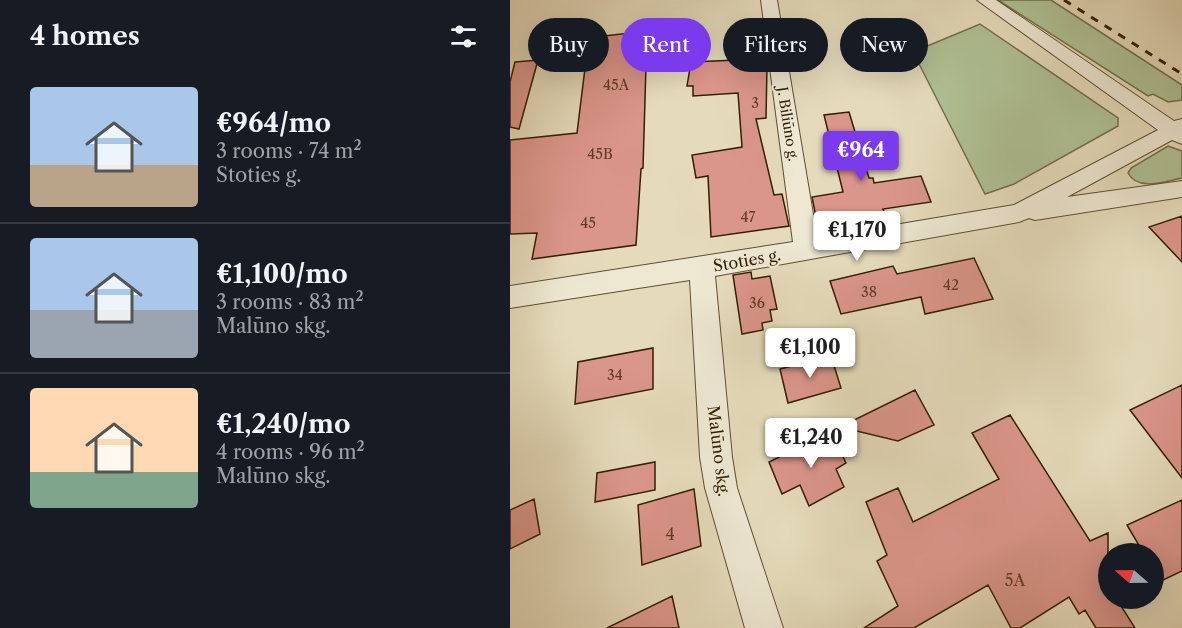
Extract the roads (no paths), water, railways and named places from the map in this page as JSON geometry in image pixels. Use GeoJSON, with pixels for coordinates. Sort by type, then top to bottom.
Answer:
{"type":"FeatureCollection","features":[{"type":"Feature","properties":{"kind":"street","name":"J. Biliūno g."},"geometry":{"type":"LineString","coordinates":[[769,0],[806,249]]}},
{"type":"Feature","properties":{"kind":"street"},"geometry":{"type":"LineString","coordinates":[[984,0],[1179,131]]}},
{"type":"Feature","properties":{"kind":"street","name":"Stoties g."},"geometry":{"type":"LineString","coordinates":[[1019,213],[1114,161],[1179,131]]}},
{"type":"Feature","properties":{"kind":"street"},"geometry":{"type":"LineString","coordinates":[[1114,161],[1117,175],[1146,195]]}},
{"type":"Feature","properties":{"kind":"street","name":"Stoties g."},"geometry":{"type":"LineString","coordinates":[[510,297],[702,268],[1019,213],[1182,189]]}},
{"type":"Feature","properties":{"kind":"street","name":"Malūno skg."},"geometry":{"type":"LineString","coordinates":[[702,268],[716,457],[721,488],[764,628]]}},
{"type":"Feature","properties":{"kind":"railway"},"geometry":{"type":"LineString","coordinates":[[1064,0],[1182,74]]}}]}
